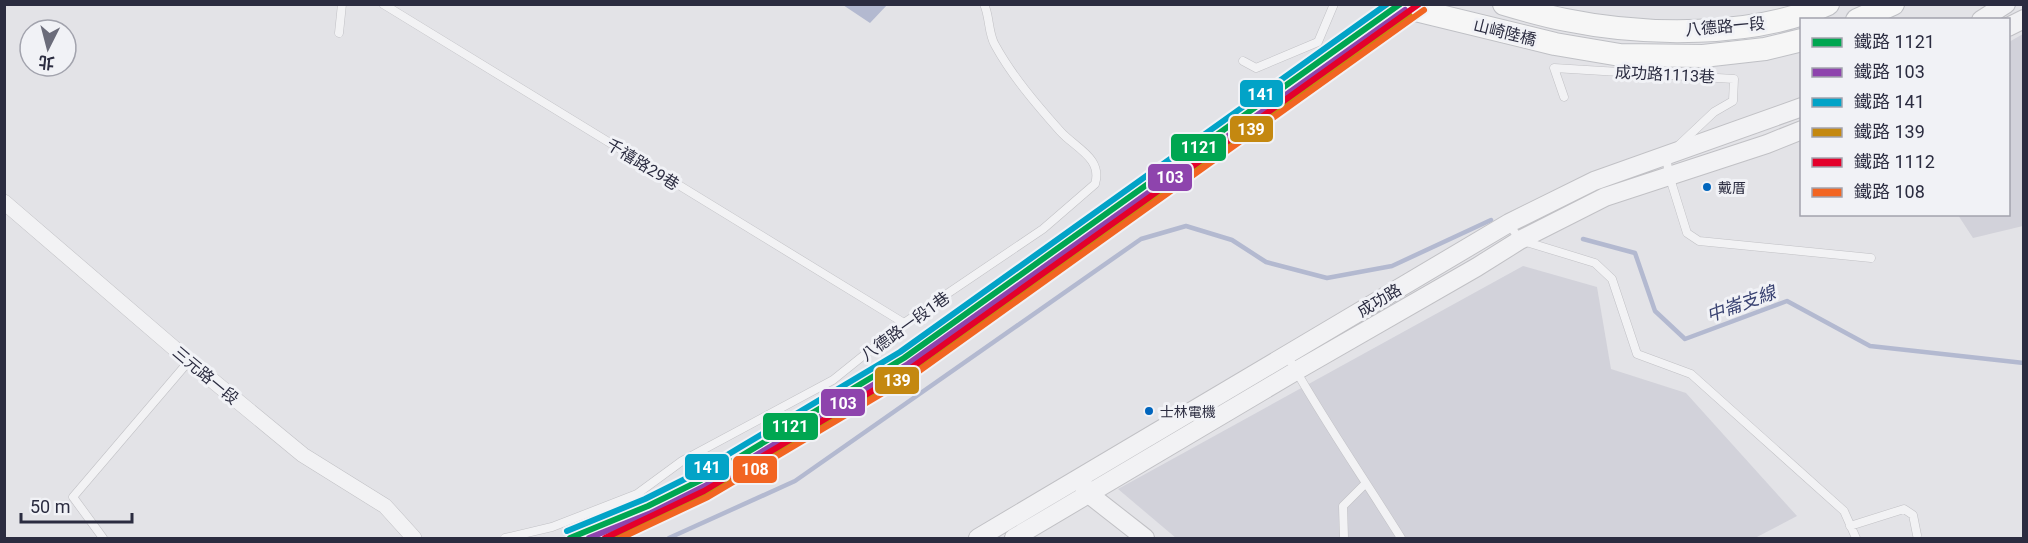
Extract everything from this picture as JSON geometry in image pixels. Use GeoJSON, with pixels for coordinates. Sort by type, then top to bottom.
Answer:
{"type":"FeatureCollection","features":[{"type":"Feature","properties":{"kind":"main road","name":"山崎陸橋"},"geometry":{"type":"LineString","coordinates":[[1391,4],[1555,44],[1620,55]]}},
{"type":"Feature","properties":{"kind":"main road","name":"山崎陸橋"},"geometry":{"type":"LineString","coordinates":[[1504,4],[1566,20],[1620,28]]}},
{"type":"Feature","properties":{"kind":"main road","name":"八德路一段"},"geometry":{"type":"LineString","coordinates":[[1620,28],[1701,31],[1754,26],[1806,15],[1828,4]]}},
{"type":"Feature","properties":{"kind":"main road"},"geometry":{"type":"LineString","coordinates":[[1862,18],[1893,4]]}},
{"type":"Feature","properties":{"kind":"main road","name":"八德路一段"},"geometry":{"type":"LineString","coordinates":[[1620,55],[1703,56],[1765,49],[1800,40]]}},
{"type":"Feature","properties":{"kind":"street"},"geometry":{"type":"LineString","coordinates":[[1984,18],[2006,4]]}},
{"type":"Feature","properties":{"kind":"street"},"geometry":{"type":"LineString","coordinates":[[2010,26],[2024,19]]}},
{"type":"Feature","properties":{"kind":"street","name":"成功路"},"geometry":{"type":"LineString","coordinates":[[1014,538],[1085,487],[1287,355],[1509,223],[1594,181],[1800,108]]}},
{"type":"Feature","properties":{"kind":"street","name":"成功路"},"geometry":{"type":"LineString","coordinates":[[978,538],[1085,487],[1102,485],[1520,240],[1605,197],[1767,144],[1800,131]]}},
{"type":"Feature","properties":{"kind":"street","name":"三元路一段"},"geometry":{"type":"LineString","coordinates":[[4,202],[189,361],[303,454],[385,506],[414,538]]}},
{"type":"Feature","properties":{"kind":"street"},"geometry":{"type":"LineString","coordinates":[[1085,487],[1145,538]]}},
{"type":"Feature","properties":{"kind":"lane"},"geometry":{"type":"LineString","coordinates":[[339,33],[342,4]]}},
{"type":"Feature","properties":{"kind":"lane","name":"千禧路29巷"},"geometry":{"type":"LineString","coordinates":[[383,4],[904,324]]}},
{"type":"Feature","properties":{"kind":"lane","name":"八德路一段1巷"},"geometry":{"type":"LineString","coordinates":[[505,538],[552,527],[637,494],[682,461],[832,380],[904,324],[1043,229],[1095,184],[1098,174],[1095,163],[1061,132],[1022,86],[999,52],[994,43],[984,4]]}},
{"type":"Feature","properties":{"kind":"lane"},"geometry":{"type":"LineString","coordinates":[[1243,61],[1256,68],[1318,42],[1334,4]]}},
{"type":"Feature","properties":{"kind":"lane","name":"成功路1113巷"},"geometry":{"type":"LineString","coordinates":[[1564,97],[1554,68],[1734,79],[1733,100],[1714,112],[1666,156]]}},
{"type":"Feature","properties":{"kind":"lane"},"geometry":{"type":"LineString","coordinates":[[1666,156],[1669,175],[1687,232],[1699,241],[1871,258]]}},
{"type":"Feature","properties":{"kind":"lane"},"geometry":{"type":"LineString","coordinates":[[1509,223],[1520,240],[1595,263],[1612,279],[1637,354],[1691,374],[1844,511],[1856,538]]}},
{"type":"Feature","properties":{"kind":"lane"},"geometry":{"type":"LineString","coordinates":[[1287,355],[1334,437],[1401,538]]}},
{"type":"Feature","properties":{"kind":"lane"},"geometry":{"type":"LineString","coordinates":[[103,538],[73,497],[189,361]]}},
{"type":"Feature","properties":{"kind":"lane"},"geometry":{"type":"LineString","coordinates":[[1344,538],[1343,506],[1366,483]]}},
{"type":"Feature","properties":{"kind":"lane"},"geometry":{"type":"LineString","coordinates":[[1850,526],[1904,509],[1912,515],[1917,535]]}},
{"type":"Feature","properties":{"kind":"shaded area"},"geometry":{"type":"Polygon","coordinates":[[[2023,34],[2023,226],[1973,238],[1959,216],[2010,216],[2010,41],[2023,34]]]}},
{"type":"Feature","properties":{"kind":"shaded area"},"geometry":{"type":"Polygon","coordinates":[[[1523,266],[1597,287],[1611,369],[1686,393],[1797,516],[1755,538],[1176,538],[1118,489],[1523,266]]]}},
{"type":"Feature","properties":{"kind":"water"},"geometry":{"type":"Polygon","coordinates":[[[843,5],[887,5],[870,23],[843,5]]]}},
{"type":"Feature","properties":{"kind":"waterway"},"geometry":{"type":"LineString","coordinates":[[669,538],[795,481],[1141,239],[1186,226],[1232,240],[1266,262],[1327,278],[1392,266],[1491,220]]}},
{"type":"Feature","properties":{"kind":"waterway","name":"中崙支線"},"geometry":{"type":"LineString","coordinates":[[1583,239],[1635,253],[1655,311],[1685,339],[1787,301],[1870,346],[2024,363]]}},
{"type":"Feature","properties":{"kind":"rail line","name":"141"},"geometry":{"type":"LineString","coordinates":[[567,531],[645,499],[697,473],[900,352],[1387,4]]}},
{"type":"Feature","properties":{"kind":"rail line","name":"1121"},"geometry":{"type":"LineString","coordinates":[[570,538],[648,506],[701,480],[904,358],[1400,4]]}},
{"type":"Feature","properties":{"kind":"rail line","name":"1112"},"geometry":{"type":"LineString","coordinates":[[605,538],[704,491],[911,368],[1419,4]]}},
{"type":"Feature","properties":{"kind":"rail line","name":"103"},"geometry":{"type":"LineString","coordinates":[[589,538],[651,513],[705,486],[908,364],[1405,10]]}},
{"type":"Feature","properties":{"kind":"rail line","name":"108"},"geometry":{"type":"LineString","coordinates":[[621,538],[708,497],[915,374],[1424,10]]}},
{"type":"Feature","properties":{"kind":"rail line","name":"139"},"geometry":{"type":"LineString","coordinates":[[608,538],[709,493],[912,371],[1410,16]]}},
{"type":"Feature","properties":{"kind":"place","name":"戴厝"},"geometry":{"type":"Point","coordinates":[1707,187]}},
{"type":"Feature","properties":{"kind":"place","name":"士林電機"},"geometry":{"type":"Point","coordinates":[1149,411]}}]}
